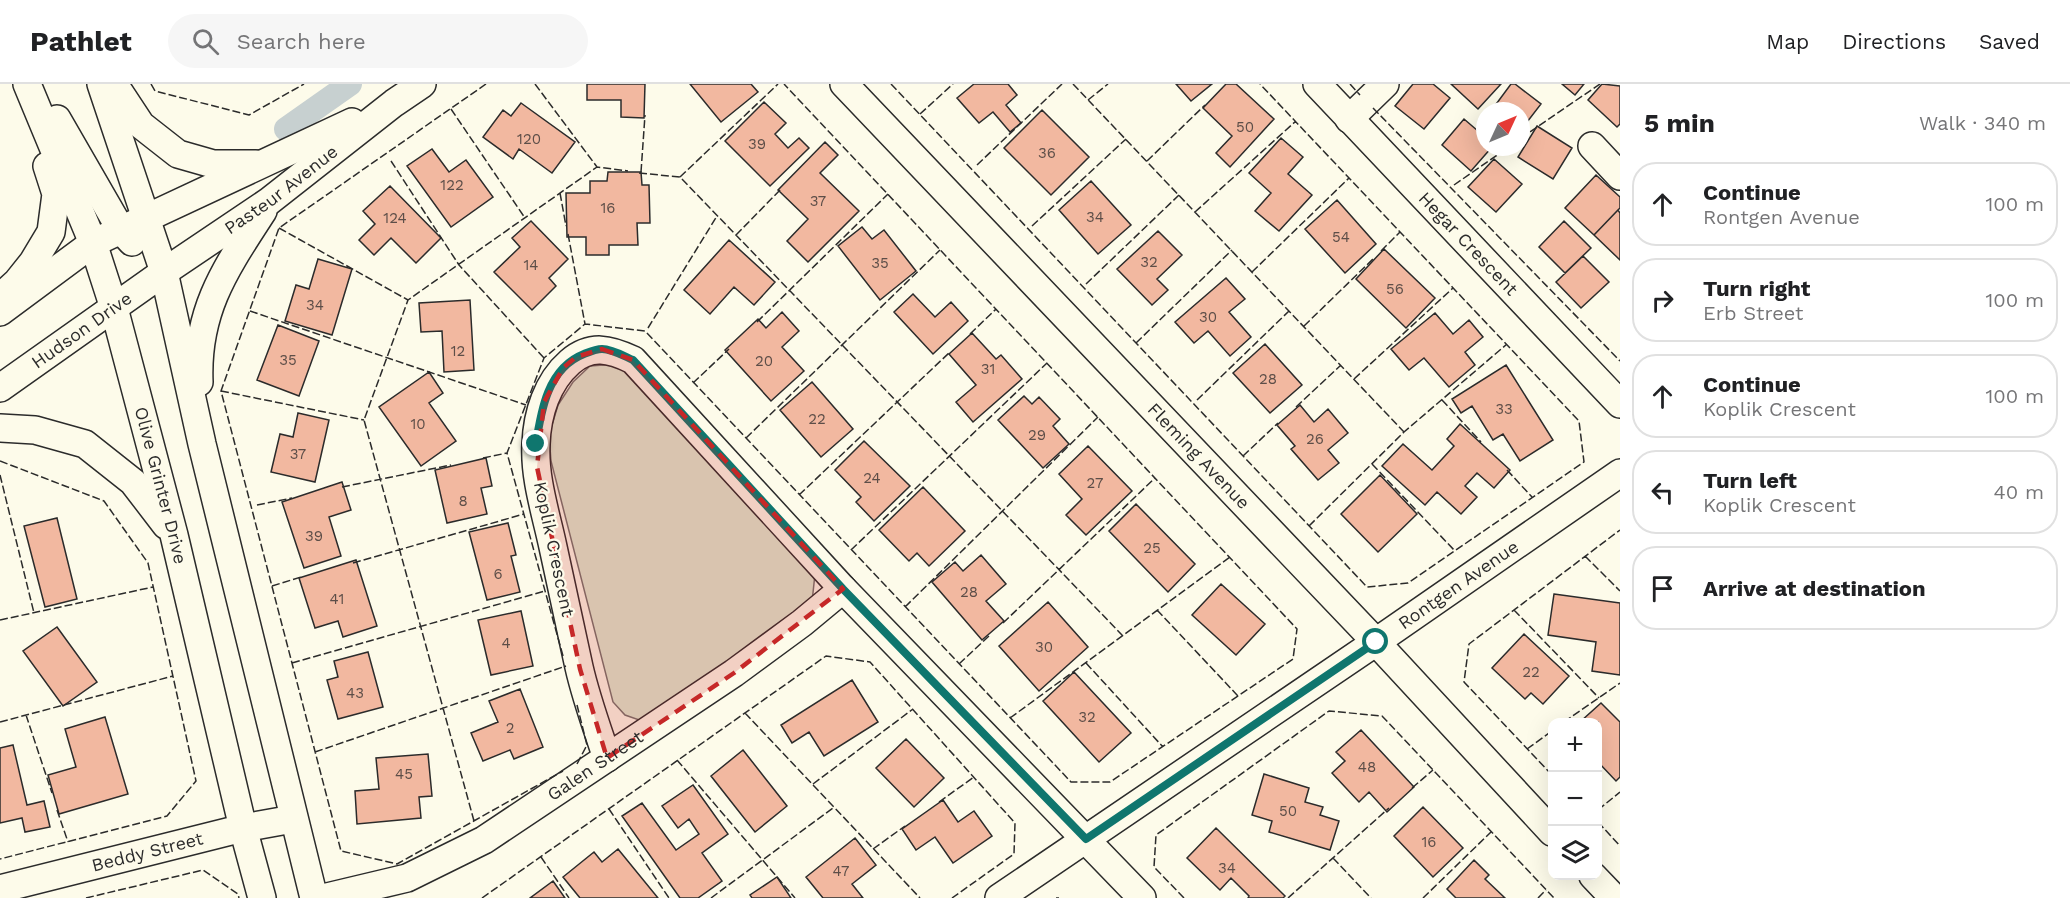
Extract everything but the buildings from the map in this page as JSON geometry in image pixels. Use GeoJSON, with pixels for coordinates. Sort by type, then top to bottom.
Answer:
{"type":"FeatureCollection","features":[{"type":"Feature","properties":{"kind":"street"},"geometry":{"type":"LineString","coordinates":[[0,298],[33,262],[51,232],[56,194],[21,84]]}},
{"type":"Feature","properties":{"kind":"street","name":"Olive Grinter Drive"},"geometry":{"type":"LineString","coordinates":[[27,84],[93,243],[114,308],[174,535],[243,828],[262,898]]}},
{"type":"Feature","properties":{"kind":"street"},"geometry":{"type":"LineString","coordinates":[[37,84],[121,230],[164,272]]}},
{"type":"Feature","properties":{"kind":"street"},"geometry":{"type":"LineString","coordinates":[[101,84],[164,272],[202,444],[314,898]]}},
{"type":"Feature","properties":{"kind":"street"},"geometry":{"type":"LineString","coordinates":[[114,84],[141,126],[178,153],[213,164],[264,164]]}},
{"type":"Feature","properties":{"kind":"street","name":"Pasteur Avenue"},"geometry":{"type":"LineString","coordinates":[[164,272],[268,202],[394,103],[422,84]]}},
{"type":"Feature","properties":{"kind":"street","name":"Fleming Avenue"},"geometry":{"type":"LineString","coordinates":[[844,84],[1376,642],[1548,828]]}},
{"type":"Feature","properties":{"kind":"street","name":"Hegar Crescent"},"geometry":{"type":"LineString","coordinates":[[1317,84],[1620,404]]}},
{"type":"Feature","properties":{"kind":"street"},"geometry":{"type":"LineString","coordinates":[[1349,119],[1385,84]]}},
{"type":"Feature","properties":{"kind":"street","name":"Pasteur Avenue"},"geometry":{"type":"LineString","coordinates":[[146,219],[394,103]]}},
{"type":"Feature","properties":{"kind":"street"},"geometry":{"type":"LineString","coordinates":[[1592,146],[1620,176]]}},
{"type":"Feature","properties":{"kind":"street"},"geometry":{"type":"LineString","coordinates":[[202,444],[198,357],[203,327],[213,295],[224,271],[268,202]]}},
{"type":"Feature","properties":{"kind":"street"},"geometry":{"type":"LineString","coordinates":[[0,312],[93,243],[146,219]]}},
{"type":"Feature","properties":{"kind":"street","name":"Hudson Drive"},"geometry":{"type":"LineString","coordinates":[[0,388],[164,272]]}},
{"type":"Feature","properties":{"kind":"street","name":"Koplik Crescent"},"geometry":{"type":"LineString","coordinates":[[607,758],[579,669],[537,467],[536,444],[544,402],[557,376],[576,357],[602,349],[633,360],[843,589],[1142,898]]}},
{"type":"Feature","properties":{"kind":"street"},"geometry":{"type":"LineString","coordinates":[[0,428],[35,430],[85,444],[133,483],[174,535]]}},
{"type":"Feature","properties":{"kind":"street","name":"Rontgen Avenue"},"geometry":{"type":"LineString","coordinates":[[999,898],[1376,642],[1620,472]]}},
{"type":"Feature","properties":{"kind":"street","name":"Galen Street"},"geometry":{"type":"LineString","coordinates":[[323,898],[407,878],[484,840],[734,673],[802,623],[843,589]]}},
{"type":"Feature","properties":{"kind":"street","name":"Beddy Street"},"geometry":{"type":"LineString","coordinates":[[0,889],[243,828],[293,819]]}},
{"type":"Feature","properties":{"kind":"street"},"geometry":{"type":"LineString","coordinates":[[1597,880],[1614,898]]}},
{"type":"Feature","properties":{"kind":"highlighted area"},"geometry":{"type":"Polygon","coordinates":[[[602,349],[633,360],[843,589],[734,673],[607,758],[580,669],[537,467],[544,402],[563,368],[576,357],[602,349]]]}},
{"type":"Feature","properties":{"kind":"green space"},"geometry":{"type":"Polygon","coordinates":[[[617,364],[638,374],[815,574],[812,602],[794,624],[642,721],[625,715],[613,702],[551,461],[549,435],[558,405],[573,382],[590,366],[617,364]]]}},
{"type":"Feature","properties":{"kind":"waterway"},"geometry":{"type":"LineString","coordinates":[[286,129],[350,84]]}},
{"type":"Feature","properties":{"kind":"fence"},"geometry":{"type":"LineString","coordinates":[[151,84],[155,91],[249,115],[304,84]]}},
{"type":"Feature","properties":{"kind":"fence"},"geometry":{"type":"LineString","coordinates":[[486,84],[279,228],[221,391],[341,851],[397,864],[563,771]]}},
{"type":"Feature","properties":{"kind":"fence"},"geometry":{"type":"LineString","coordinates":[[535,84],[597,167]]}},
{"type":"Feature","properties":{"kind":"fence"},"geometry":{"type":"LineString","coordinates":[[680,177],[778,84]]}},
{"type":"Feature","properties":{"kind":"fence"},"geometry":{"type":"LineString","coordinates":[[563,656],[507,453],[544,358],[585,324],[645,331],[1071,782],[1110,782],[1293,659],[1297,629],[784,84]]}},
{"type":"Feature","properties":{"kind":"fence"},"geometry":{"type":"LineString","coordinates":[[891,84],[1367,587],[1408,583],[1584,462],[1579,421],[1260,84]]}},
{"type":"Feature","properties":{"kind":"fence"},"geometry":{"type":"LineString","coordinates":[[920,114],[953,84]]}},
{"type":"Feature","properties":{"kind":"fence"},"geometry":{"type":"LineString","coordinates":[[977,165],[1062,84]]}},
{"type":"Feature","properties":{"kind":"fence"},"geometry":{"type":"LineString","coordinates":[[1073,84],[1404,432]]}},
{"type":"Feature","properties":{"kind":"fence"},"geometry":{"type":"LineString","coordinates":[[1088,100],[1108,84]]}},
{"type":"Feature","properties":{"kind":"fence"},"geometry":{"type":"LineString","coordinates":[[1350,84],[1360,95]]}},
{"type":"Feature","properties":{"kind":"fence"},"geometry":{"type":"LineString","coordinates":[[1530,132],[1600,84]]}},
{"type":"Feature","properties":{"kind":"fence"},"geometry":{"type":"LineString","coordinates":[[1147,161],[1205,105]]}},
{"type":"Feature","properties":{"kind":"fence"},"geometry":{"type":"LineString","coordinates":[[1373,108],[1620,361]]}},
{"type":"Feature","properties":{"kind":"fence"},"geometry":{"type":"LineString","coordinates":[[451,109],[525,218]]}},
{"type":"Feature","properties":{"kind":"fence"},"geometry":{"type":"LineString","coordinates":[[641,172],[645,115]]}},
{"type":"Feature","properties":{"kind":"fence"},"geometry":{"type":"LineString","coordinates":[[1195,212],[1296,121]]}},
{"type":"Feature","properties":{"kind":"fence"},"geometry":{"type":"LineString","coordinates":[[1032,226],[1126,139]]}},
{"type":"Feature","properties":{"kind":"fence"},"geometry":{"type":"LineString","coordinates":[[1454,185],[1496,156]]}},
{"type":"Feature","properties":{"kind":"fence"},"geometry":{"type":"LineString","coordinates":[[391,161],[459,265],[544,358]]}},
{"type":"Feature","properties":{"kind":"fence"},"geometry":{"type":"LineString","coordinates":[[474,821],[364,420],[408,300],[597,167],[628,171]]}},
{"type":"Feature","properties":{"kind":"fence"},"geometry":{"type":"LineString","coordinates":[[639,173],[680,177],[1123,636]]}},
{"type":"Feature","properties":{"kind":"fence"},"geometry":{"type":"LineString","coordinates":[[1252,272],[1349,178]]}},
{"type":"Feature","properties":{"kind":"fence"},"geometry":{"type":"LineString","coordinates":[[736,235],[782,188]]}},
{"type":"Feature","properties":{"kind":"fence"},"geometry":{"type":"LineString","coordinates":[[560,193],[566,226]]}},
{"type":"Feature","properties":{"kind":"fence"},"geometry":{"type":"LineString","coordinates":[[757,322],[888,194]]}},
{"type":"Feature","properties":{"kind":"fence"},"geometry":{"type":"LineString","coordinates":[[1086,284],[1179,195]]}},
{"type":"Feature","properties":{"kind":"fence"},"geometry":{"type":"LineString","coordinates":[[648,328],[717,216]]}},
{"type":"Feature","properties":{"kind":"fence"},"geometry":{"type":"LineString","coordinates":[[279,228],[408,300]]}},
{"type":"Feature","properties":{"kind":"fence"},"geometry":{"type":"LineString","coordinates":[[1381,251],[1400,232]]}},
{"type":"Feature","properties":{"kind":"fence"},"geometry":{"type":"LineString","coordinates":[[568,234],[585,324]]}},
{"type":"Feature","properties":{"kind":"fence"},"geometry":{"type":"LineString","coordinates":[[746,438],[940,250]]}},
{"type":"Feature","properties":{"kind":"fence"},"geometry":{"type":"LineString","coordinates":[[1136,343],[1232,250]]}},
{"type":"Feature","properties":{"kind":"fence"},"geometry":{"type":"LineString","coordinates":[[1304,326],[1375,257]]}},
{"type":"Feature","properties":{"kind":"fence"},"geometry":{"type":"LineString","coordinates":[[1354,379],[1453,288]]}},
{"type":"Feature","properties":{"kind":"fence"},"geometry":{"type":"LineString","coordinates":[[970,334],[996,309]]}},
{"type":"Feature","properties":{"kind":"fence"},"geometry":{"type":"LineString","coordinates":[[250,311],[526,405]]}},
{"type":"Feature","properties":{"kind":"fence"},"geometry":{"type":"LineString","coordinates":[[1197,400],[1289,311]]}},
{"type":"Feature","properties":{"kind":"fence"},"geometry":{"type":"LineString","coordinates":[[1309,526],[1404,432],[1507,344]]}},
{"type":"Feature","properties":{"kind":"fence"},"geometry":{"type":"LineString","coordinates":[[693,383],[729,349]]}},
{"type":"Feature","properties":{"kind":"fence"},"geometry":{"type":"LineString","coordinates":[[799,495],[950,352]]}},
{"type":"Feature","properties":{"kind":"fence"},"geometry":{"type":"LineString","coordinates":[[851,550],[1047,363]]}},
{"type":"Feature","properties":{"kind":"fence"},"geometry":{"type":"LineString","coordinates":[[1296,407],[1341,365]]}},
{"type":"Feature","properties":{"kind":"fence"},"geometry":{"type":"LineString","coordinates":[[221,391],[364,420]]}},
{"type":"Feature","properties":{"kind":"fence"},"geometry":{"type":"LineString","coordinates":[[1442,400],[1481,442]]}},
{"type":"Feature","properties":{"kind":"fence"},"geometry":{"type":"LineString","coordinates":[[905,607],[1098,417]]}},
{"type":"Feature","properties":{"kind":"fence"},"geometry":{"type":"LineString","coordinates":[[1243,456],[1278,423]]}},
{"type":"Feature","properties":{"kind":"fence"},"geometry":{"type":"LineString","coordinates":[[483,458],[507,453]]}},
{"type":"Feature","properties":{"kind":"fence"},"geometry":{"type":"LineString","coordinates":[[0,461],[104,501],[148,563],[196,781],[167,816],[0,859]]}},
{"type":"Feature","properties":{"kind":"fence"},"geometry":{"type":"LineString","coordinates":[[1372,464],[1455,551]]}},
{"type":"Feature","properties":{"kind":"fence"},"geometry":{"type":"LineString","coordinates":[[342,487],[451,465]]}},
{"type":"Feature","properties":{"kind":"fence"},"geometry":{"type":"LineString","coordinates":[[1507,470],[1532,497]]}},
{"type":"Feature","properties":{"kind":"fence"},"geometry":{"type":"LineString","coordinates":[[0,475],[34,613]]}},
{"type":"Feature","properties":{"kind":"fence"},"geometry":{"type":"LineString","coordinates":[[1003,623],[1155,478]]}},
{"type":"Feature","properties":{"kind":"fence"},"geometry":{"type":"LineString","coordinates":[[257,505],[292,498]]}},
{"type":"Feature","properties":{"kind":"fence"},"geometry":{"type":"LineString","coordinates":[[353,563],[524,514]]}},
{"type":"Feature","properties":{"kind":"fence"},"geometry":{"type":"LineString","coordinates":[[1549,772],[1464,682],[1469,644],[1620,530]]}},
{"type":"Feature","properties":{"kind":"fence"},"geometry":{"type":"LineString","coordinates":[[1585,556],[1620,591]]}},
{"type":"Feature","properties":{"kind":"fence"},"geometry":{"type":"LineString","coordinates":[[1010,718],[1230,557]]}},
{"type":"Feature","properties":{"kind":"fence"},"geometry":{"type":"LineString","coordinates":[[272,586],[301,577]]}},
{"type":"Feature","properties":{"kind":"fence"},"geometry":{"type":"LineString","coordinates":[[0,620],[153,587]]}},
{"type":"Feature","properties":{"kind":"fence"},"geometry":{"type":"LineString","coordinates":[[292,663],[545,591]]}},
{"type":"Feature","properties":{"kind":"fence"},"geometry":{"type":"LineString","coordinates":[[1157,610],[1238,696]]}},
{"type":"Feature","properties":{"kind":"fence"},"geometry":{"type":"LineString","coordinates":[[1514,610],[1599,698]]}},
{"type":"Feature","properties":{"kind":"fence"},"geometry":{"type":"LineString","coordinates":[[959,664],[990,635]]}},
{"type":"Feature","properties":{"kind":"fence"},"geometry":{"type":"LineString","coordinates":[[482,898],[826,656],[870,662],[1015,823],[1014,854],[952,898]]}},
{"type":"Feature","properties":{"kind":"fence"},"geometry":{"type":"LineString","coordinates":[[1086,663],[1163,747]]}},
{"type":"Feature","properties":{"kind":"fence"},"geometry":{"type":"LineString","coordinates":[[315,752],[566,666]]}},
{"type":"Feature","properties":{"kind":"fence"},"geometry":{"type":"LineString","coordinates":[[0,722],[173,676]]}},
{"type":"Feature","properties":{"kind":"fence"},"geometry":{"type":"LineString","coordinates":[[1570,718],[1620,683]]}},
{"type":"Feature","properties":{"kind":"fence"},"geometry":{"type":"LineString","coordinates":[[577,705],[587,745],[577,764]]}},
{"type":"Feature","properties":{"kind":"fence"},"geometry":{"type":"LineString","coordinates":[[813,784],[913,709]]}},
{"type":"Feature","properties":{"kind":"fence"},"geometry":{"type":"LineString","coordinates":[[1184,898],[1154,867],[1156,835],[1329,711],[1382,716],[1554,898]]}},
{"type":"Feature","properties":{"kind":"fence"},"geometry":{"type":"LineString","coordinates":[[745,713],[920,898]]}},
{"type":"Feature","properties":{"kind":"fence"},"geometry":{"type":"LineString","coordinates":[[26,715],[52,793]]}},
{"type":"Feature","properties":{"kind":"fence"},"geometry":{"type":"LineString","coordinates":[[1527,749],[1548,734]]}},
{"type":"Feature","properties":{"kind":"fence"},"geometry":{"type":"LineString","coordinates":[[677,760],[795,898]]}},
{"type":"Feature","properties":{"kind":"fence"},"geometry":{"type":"LineString","coordinates":[[1412,788],[1433,770]]}},
{"type":"Feature","properties":{"kind":"fence"},"geometry":{"type":"LineString","coordinates":[[939,802],[974,777]]}},
{"type":"Feature","properties":{"kind":"fence"},"geometry":{"type":"LineString","coordinates":[[1602,807],[1620,792]]}},
{"type":"Feature","properties":{"kind":"fence"},"geometry":{"type":"LineString","coordinates":[[711,898],[833,808]]}},
{"type":"Feature","properties":{"kind":"fence"},"geometry":{"type":"LineString","coordinates":[[1288,898],[1389,808]]}},
{"type":"Feature","properties":{"kind":"fence"},"geometry":{"type":"LineString","coordinates":[[609,809],[669,898]]}},
{"type":"Feature","properties":{"kind":"fence"},"geometry":{"type":"LineString","coordinates":[[57,810],[68,842]]}},
{"type":"Feature","properties":{"kind":"fence"},"geometry":{"type":"LineString","coordinates":[[873,849],[905,826]]}},
{"type":"Feature","properties":{"kind":"fence"},"geometry":{"type":"LineString","coordinates":[[1602,826],[1620,846]]}},
{"type":"Feature","properties":{"kind":"fence"},"geometry":{"type":"LineString","coordinates":[[1423,898],[1491,832]]}},
{"type":"Feature","properties":{"kind":"fence"},"geometry":{"type":"LineString","coordinates":[[541,857],[569,898]]}},
{"type":"Feature","properties":{"kind":"fence"},"geometry":{"type":"LineString","coordinates":[[1333,858],[1371,898]]}},
{"type":"Feature","properties":{"kind":"fence"},"geometry":{"type":"LineString","coordinates":[[86,898],[203,870],[238,894],[239,898]]}},
{"type":"Feature","properties":{"kind":"fence"},"geometry":{"type":"LineString","coordinates":[[1538,898],[1546,890]]}},
{"type":"Feature","properties":{"kind":"route"},"geometry":{"type":"LineString","coordinates":[[536,444],[544,402],[563,368],[576,357],[602,349],[617,352],[633,360],[843,589],[1086,839],[1376,642]]}}]}
